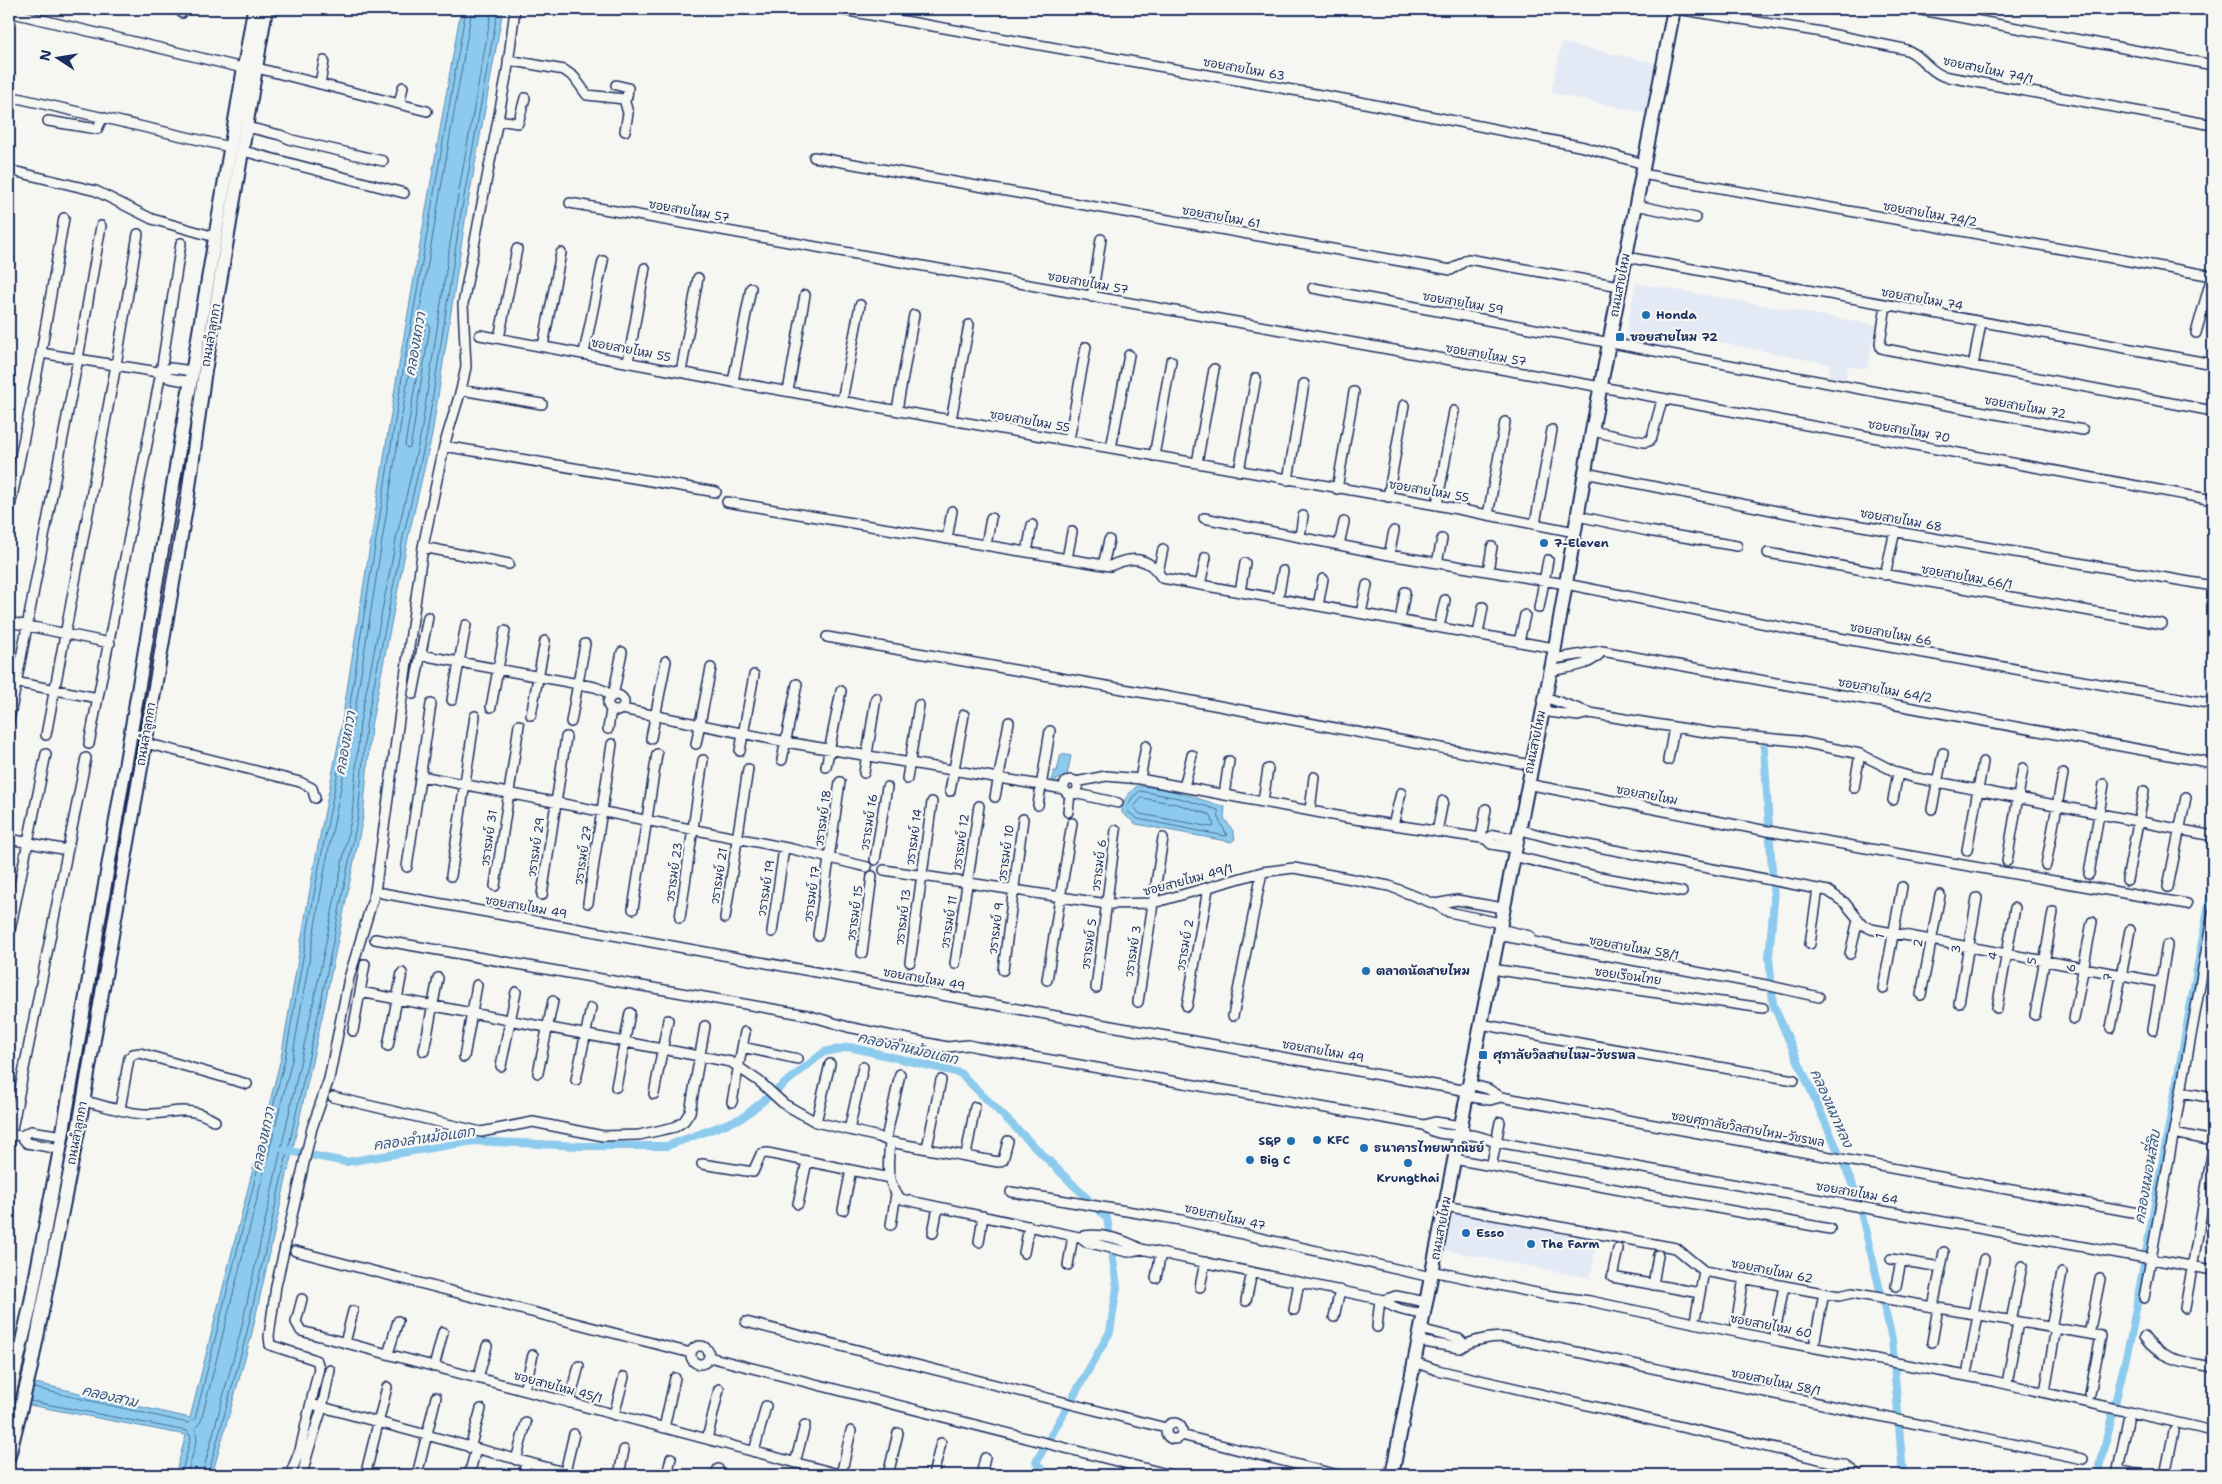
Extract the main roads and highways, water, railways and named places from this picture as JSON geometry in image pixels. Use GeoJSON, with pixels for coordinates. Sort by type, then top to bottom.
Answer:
{"type":"FeatureCollection","features":[{"type":"Feature","properties":{"kind":"main road","name":"ถนนลำลูกกา"},"geometry":{"type":"LineString","coordinates":[[9,1396],[63,1136],[243,68],[255,9]]}},
{"type":"Feature","properties":{"kind":"main road","name":"ถนนลำลูกกา"},"geometry":{"type":"LineString","coordinates":[[9,1456],[31,1367],[83,1100],[187,502],[204,377],[257,68],[255,9]]}},
{"type":"Feature","properties":{"kind":"main road","name":"ถนนสายไหม"},"geometry":{"type":"LineString","coordinates":[[1392,1475],[1454,1159],[1464,1132],[1466,1090],[1481,1024],[1545,697],[1592,431],[1676,9]]}},
{"type":"Feature","properties":{"kind":"main road"},"geometry":{"type":"LineString","coordinates":[[146,638],[162,640]]}},
{"type":"Feature","properties":{"kind":"water","name":"คลองหกวา"},"geometry":{"type":"Polygon","coordinates":[[[461,9],[503,9],[466,214],[432,435],[408,538],[371,726],[363,817],[324,1008],[251,1337],[212,1475],[175,1475],[186,1435],[9,1401],[9,1377],[190,1418],[281,1058],[314,866],[339,740],[396,382],[461,9]]]}},
{"type":"Feature","properties":{"kind":"water"},"geometry":{"type":"Polygon","coordinates":[[[1061,754],[1071,756],[1067,775],[1052,782],[1054,771],[1057,771],[1061,754]]]}},
{"type":"Feature","properties":{"kind":"water"},"geometry":{"type":"Polygon","coordinates":[[[1137,786],[1171,791],[1225,807],[1224,818],[1233,831],[1235,839],[1231,842],[1136,824],[1122,813],[1122,809],[1126,798],[1137,786]]]}},
{"type":"Feature","properties":{"kind":"waterway","name":"คลองหมาหลง"},"geometry":{"type":"LineString","coordinates":[[1764,748],[1774,901],[1769,956],[1773,1004],[1856,1192],[1892,1339],[1903,1475]]}},
{"type":"Feature","properties":{"kind":"waterway","name":"คลองหมอนสี่สิบ"},"geometry":{"type":"LineString","coordinates":[[2098,1475],[2131,1336],[2213,881]]}},
{"type":"Feature","properties":{"kind":"waterway","name":"คลองลำหม้อแตก"},"geometry":{"type":"LineString","coordinates":[[284,1150],[346,1162],[474,1141],[581,1146],[667,1146],[742,1118],[824,1052],[850,1047],[960,1073],[1107,1218],[1117,1287],[1110,1332],[1036,1462],[1046,1475]]}},
{"type":"Feature","properties":{"kind":"place","name":"Honda"},"geometry":{"type":"Point","coordinates":[1646,315]}},
{"type":"Feature","properties":{"kind":"place","name":"ซอยสายไหม 72"},"geometry":{"type":"Point","coordinates":[1620,337]}},
{"type":"Feature","properties":{"kind":"place","name":"7-Eleven"},"geometry":{"type":"Point","coordinates":[1544,543]}},
{"type":"Feature","properties":{"kind":"place","name":"ตลาดนัดสายไหม"},"geometry":{"type":"Point","coordinates":[1366,971]}},
{"type":"Feature","properties":{"kind":"place","name":"ศุภาลัยวิลสายไหม-วัชรพล"},"geometry":{"type":"Point","coordinates":[1483,1055]}},
{"type":"Feature","properties":{"kind":"place","name":"KFC"},"geometry":{"type":"Point","coordinates":[1317,1140]}},
{"type":"Feature","properties":{"kind":"place","name":"S&P"},"geometry":{"type":"Point","coordinates":[1291,1141]}},
{"type":"Feature","properties":{"kind":"place","name":"ธนาคารไทยพาณิชย์"},"geometry":{"type":"Point","coordinates":[1364,1148]}},
{"type":"Feature","properties":{"kind":"place","name":"Big C"},"geometry":{"type":"Point","coordinates":[1250,1160]}},
{"type":"Feature","properties":{"kind":"place","name":"Krungthai"},"geometry":{"type":"Point","coordinates":[1408,1163]}},
{"type":"Feature","properties":{"kind":"place","name":"Esso"},"geometry":{"type":"Point","coordinates":[1466,1233]}},
{"type":"Feature","properties":{"kind":"place","name":"The Farm"},"geometry":{"type":"Point","coordinates":[1531,1244]}},
{"type":"Feature","properties":{"kind":"water label","name":"คลองสาม"},"geometry":{"type":"Point","coordinates":[110,1396]}}]}
